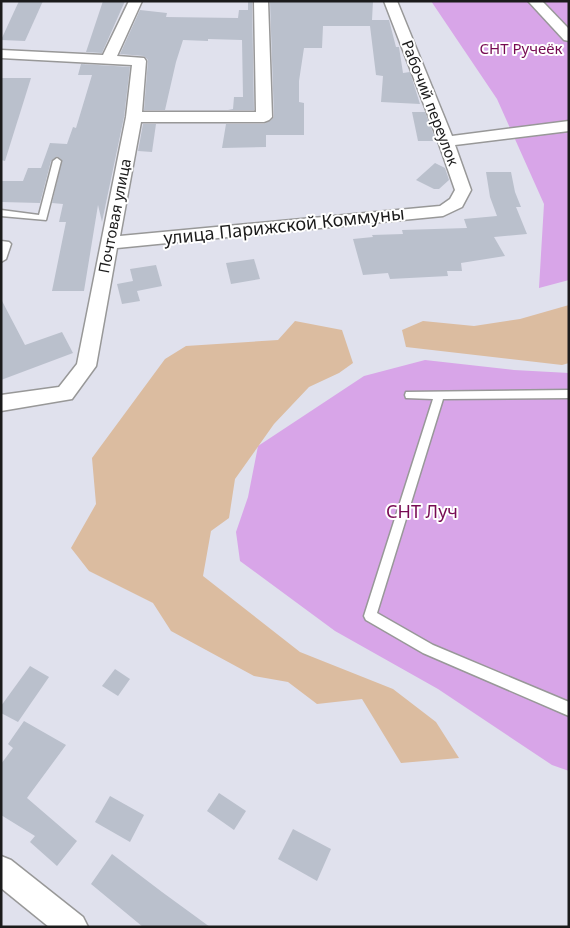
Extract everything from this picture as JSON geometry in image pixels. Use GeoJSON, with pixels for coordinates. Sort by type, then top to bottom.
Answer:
{"type":"FeatureCollection","features":[{"type":"Feature","properties":{"kind":"street"},"geometry":{"type":"LineString","coordinates":[[1,54],[108,60],[136,1]]}},
{"type":"Feature","properties":{"kind":"street"},"geometry":{"type":"LineString","coordinates":[[134,117],[264,117],[261,1]]}},
{"type":"Feature","properties":{"kind":"street","name":"Рабочий переулок"},"geometry":{"type":"LineString","coordinates":[[390,1],[446,140],[463,190],[456,204]]}},
{"type":"Feature","properties":{"kind":"street"},"geometry":{"type":"LineString","coordinates":[[534,1],[569,37]]}},
{"type":"Feature","properties":{"kind":"street","name":"Почтовая улица"},"geometry":{"type":"LineString","coordinates":[[1,402],[64,394],[86,366],[134,117],[139,62],[108,60]]}},
{"type":"Feature","properties":{"kind":"street"},"geometry":{"type":"LineString","coordinates":[[446,140],[569,126]]}},
{"type":"Feature","properties":{"kind":"street","name":"улица Парижской Коммуны"},"geometry":{"type":"LineString","coordinates":[[110,243],[443,211],[456,204]]}},
{"type":"Feature","properties":{"kind":"street"},"geometry":{"type":"LineString","coordinates":[[1,870],[73,927]]}},
{"type":"Feature","properties":{"kind":"lane"},"geometry":{"type":"LineString","coordinates":[[1,214],[43,218],[57,161]]}},
{"type":"Feature","properties":{"kind":"lane"},"geometry":{"type":"LineString","coordinates":[[1,244],[6,244],[1,259]]}},
{"type":"Feature","properties":{"kind":"lane"},"geometry":{"type":"LineString","coordinates":[[410,395],[569,394]]}},
{"type":"Feature","properties":{"kind":"lane"},"geometry":{"type":"LineString","coordinates":[[439,396],[370,616],[428,649],[569,710]]}},
{"type":"Feature","properties":{"kind":"green space","name":"СНТ Ручеёк"},"geometry":{"type":"Polygon","coordinates":[[[431,1],[569,1],[569,280],[539,288],[544,204],[497,99],[431,1]]]}},
{"type":"Feature","properties":{"kind":"green space","name":"СНТ Луч"},"geometry":{"type":"Polygon","coordinates":[[[425,360],[514,370],[569,373],[569,771],[552,765],[438,689],[335,631],[240,561],[236,532],[248,497],[258,446],[364,376],[425,360]]]}},
{"type":"Feature","properties":{"kind":"shaded area"},"geometry":{"type":"Polygon","coordinates":[[[569,305],[569,363],[562,365],[406,347],[402,330],[423,321],[474,326],[520,319],[569,305]]]}},
{"type":"Feature","properties":{"kind":"shaded area"},"geometry":{"type":"Polygon","coordinates":[[[295,321],[342,330],[353,363],[339,373],[309,387],[274,424],[235,479],[229,518],[211,531],[203,576],[300,652],[393,689],[436,722],[459,758],[401,763],[362,699],[317,704],[288,682],[254,676],[171,631],[153,603],[89,571],[71,548],[96,504],[92,458],[165,359],[186,346],[278,340],[295,321]]]}},
{"type":"Feature","properties":{"kind":"building"},"geometry":{"type":"Polygon","coordinates":[[[19,1],[43,1],[25,41],[1,40],[19,1]]]}},
{"type":"Feature","properties":{"kind":"building"},"geometry":{"type":"Polygon","coordinates":[[[103,1],[125,1],[102,53],[86,52],[103,1]]]}},
{"type":"Feature","properties":{"kind":"building"},"geometry":{"type":"Polygon","coordinates":[[[373,1],[372,20],[389,20],[396,47],[399,47],[403,73],[410,72],[420,104],[381,102],[383,76],[376,75],[370,26],[323,26],[322,48],[304,48],[299,81],[299,102],[304,103],[304,135],[266,135],[266,147],[222,148],[226,124],[264,124],[274,117],[270,2],[373,1]]]}},
{"type":"Feature","properties":{"kind":"building"},"geometry":{"type":"Polygon","coordinates":[[[248,2],[252,2],[254,110],[228,110],[233,109],[234,97],[243,97],[242,40],[208,39],[208,41],[183,40],[165,110],[144,110],[148,60],[144,56],[120,54],[140,10],[167,13],[166,17],[238,18],[239,10],[248,10],[248,2]]]}},
{"type":"Feature","properties":{"kind":"building"},"geometry":{"type":"Polygon","coordinates":[[[81,64],[130,67],[124,117],[102,222],[98,205],[84,291],[52,291],[66,222],[59,222],[63,204],[52,203],[62,160],[57,156],[51,161],[40,203],[1,202],[1,181],[23,181],[28,168],[41,168],[50,143],[67,144],[73,127],[76,128],[92,75],[78,75],[81,64]]]}},
{"type":"Feature","properties":{"kind":"building"},"geometry":{"type":"Polygon","coordinates":[[[1,78],[31,78],[5,161],[1,160],[1,78]]]}},
{"type":"Feature","properties":{"kind":"building"},"geometry":{"type":"Polygon","coordinates":[[[412,112],[425,112],[436,141],[418,141],[412,112]]]}},
{"type":"Feature","properties":{"kind":"building"},"geometry":{"type":"Polygon","coordinates":[[[143,124],[156,124],[152,152],[138,151],[143,124]]]}},
{"type":"Feature","properties":{"kind":"building"},"geometry":{"type":"Polygon","coordinates":[[[435,163],[445,168],[449,180],[439,189],[434,189],[416,180],[435,163]]]}},
{"type":"Feature","properties":{"kind":"building"},"geometry":{"type":"Polygon","coordinates":[[[486,172],[511,172],[515,192],[521,207],[516,207],[527,234],[494,237],[505,256],[461,263],[462,271],[447,271],[448,276],[390,279],[388,273],[363,275],[353,239],[373,237],[372,235],[403,234],[402,230],[467,228],[464,219],[497,216],[490,197],[486,172]]]}},
{"type":"Feature","properties":{"kind":"building"},"geometry":{"type":"Polygon","coordinates":[[[254,259],[260,279],[231,284],[226,263],[254,259]]]}},
{"type":"Feature","properties":{"kind":"building"},"geometry":{"type":"Polygon","coordinates":[[[156,265],[162,286],[137,291],[140,301],[122,304],[117,284],[133,281],[130,269],[156,265]]]}},
{"type":"Feature","properties":{"kind":"building"},"geometry":{"type":"Polygon","coordinates":[[[1,299],[25,345],[62,332],[73,353],[1,380],[1,299]]]}},
{"type":"Feature","properties":{"kind":"building"},"geometry":{"type":"Polygon","coordinates":[[[30,666],[49,677],[18,722],[1,713],[1,706],[30,666]]]}},
{"type":"Feature","properties":{"kind":"building"},"geometry":{"type":"Polygon","coordinates":[[[115,669],[130,679],[118,696],[102,686],[115,669]]]}},
{"type":"Feature","properties":{"kind":"building"},"geometry":{"type":"Polygon","coordinates":[[[24,721],[66,745],[27,798],[77,841],[57,866],[30,842],[35,836],[1,815],[1,764],[13,748],[8,744],[24,721]]]}},
{"type":"Feature","properties":{"kind":"building"},"geometry":{"type":"Polygon","coordinates":[[[219,793],[246,811],[234,830],[207,811],[219,793]]]}},
{"type":"Feature","properties":{"kind":"building"},"geometry":{"type":"Polygon","coordinates":[[[110,796],[144,815],[130,842],[95,822],[110,796]]]}},
{"type":"Feature","properties":{"kind":"building"},"geometry":{"type":"Polygon","coordinates":[[[293,829],[331,849],[317,881],[278,859],[293,829]]]}},
{"type":"Feature","properties":{"kind":"building"},"geometry":{"type":"Polygon","coordinates":[[[112,854],[210,927],[143,927],[91,884],[112,854]]]}}]}
